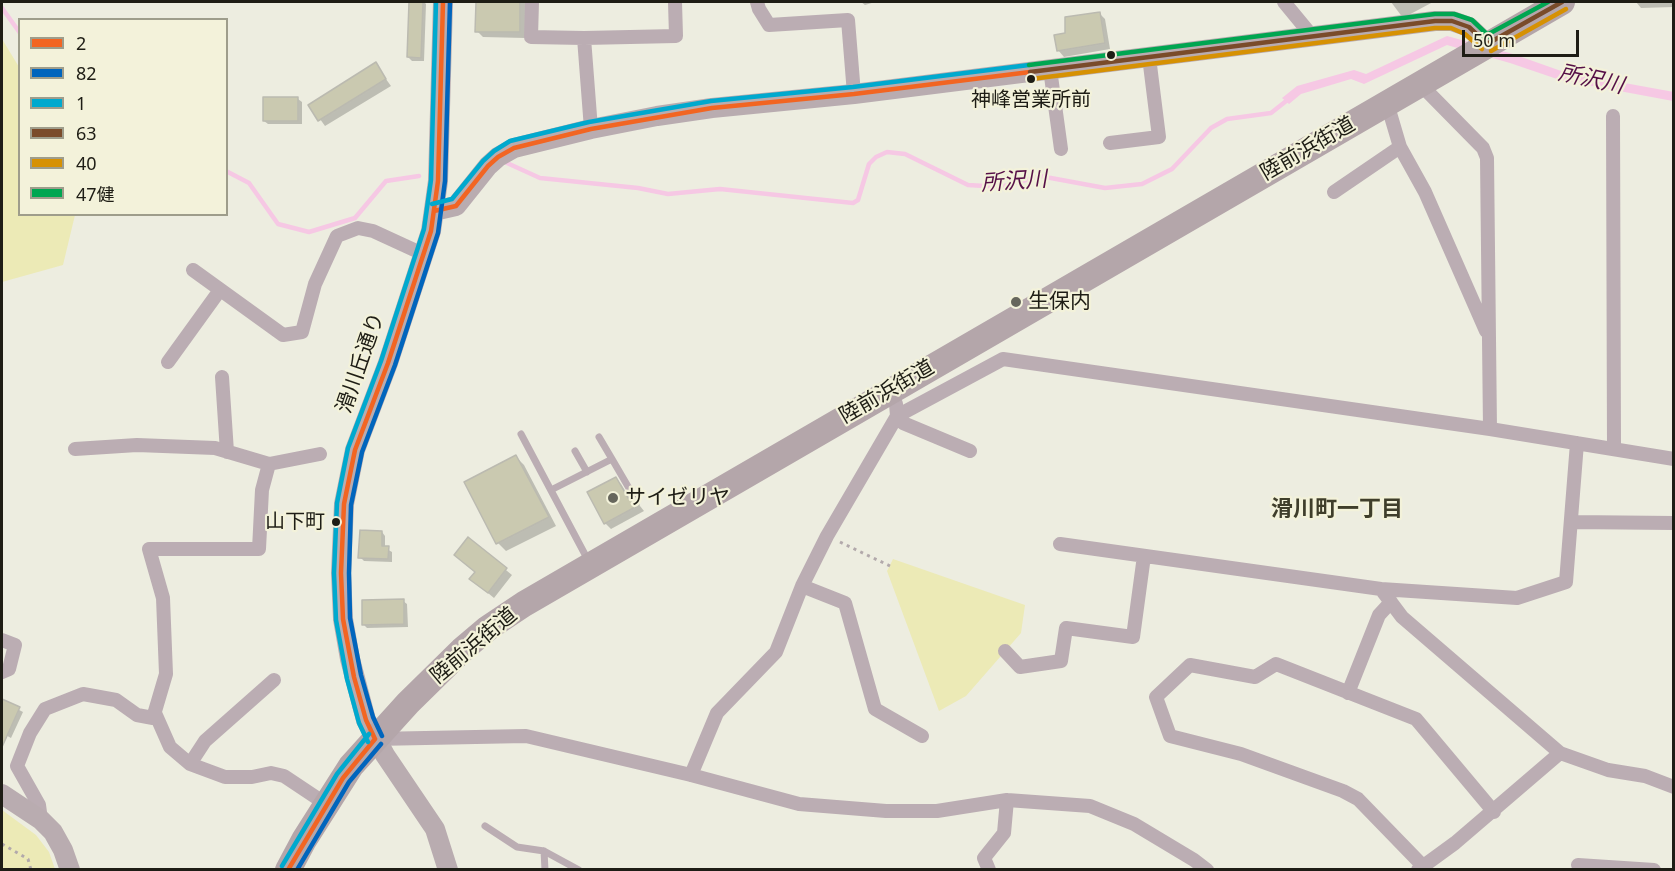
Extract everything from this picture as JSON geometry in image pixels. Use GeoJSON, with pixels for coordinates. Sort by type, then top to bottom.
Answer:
{"type":"FeatureCollection","features":[{"type":"Feature","properties":{"kind":"highway","name":"陸前浜街道"},"geometry":{"type":"LineString","coordinates":[[288,870],[351,766],[419,692],[480,636],[524,604],[1420,84],[1487,44],[1533,9],[1562,2]]}},
{"type":"Feature","properties":{"kind":"street","name":"滑川丘通り"},"geometry":{"type":"LineString","coordinates":[[443,2],[439,154],[431,231],[388,363],[355,450],[344,504],[341,573],[343,619],[354,676],[366,720],[375,739],[435,829],[448,870]]}},
{"type":"Feature","properties":{"kind":"street"},"geometry":{"type":"LineString","coordinates":[[532,2],[531,37],[584,38],[676,36],[675,2]]}},
{"type":"Feature","properties":{"kind":"street"},"geometry":{"type":"LineString","coordinates":[[757,2],[769,25],[848,20],[854,94]]}},
{"type":"Feature","properties":{"kind":"street"},"geometry":{"type":"LineString","coordinates":[[1284,2],[1312,36]]}},
{"type":"Feature","properties":{"kind":"street"},"geometry":{"type":"LineString","coordinates":[[434,212],[456,206],[488,166],[514,148],[591,129],[712,108],[854,94],[1434,21],[1452,21],[1469,27],[1487,44]]}},
{"type":"Feature","properties":{"kind":"street"},"geometry":{"type":"LineString","coordinates":[[584,38],[591,129]]}},
{"type":"Feature","properties":{"kind":"street"},"geometry":{"type":"LineString","coordinates":[[1110,143],[1159,137],[1149,57]]}},
{"type":"Feature","properties":{"kind":"street"},"geometry":{"type":"LineString","coordinates":[[1050,69],[1061,149]]}},
{"type":"Feature","properties":{"kind":"street"},"geometry":{"type":"LineString","coordinates":[[1420,84],[1483,148],[1487,158],[1490,429]]}},
{"type":"Feature","properties":{"kind":"street"},"geometry":{"type":"LineString","coordinates":[[1387,103],[1400,147],[1425,192],[1488,336]]}},
{"type":"Feature","properties":{"kind":"street"},"geometry":{"type":"LineString","coordinates":[[1613,116],[1614,449]]}},
{"type":"Feature","properties":{"kind":"street"},"geometry":{"type":"LineString","coordinates":[[1334,192],[1400,147]]}},
{"type":"Feature","properties":{"kind":"street"},"geometry":{"type":"LineString","coordinates":[[193,270],[283,335],[302,332],[315,284],[337,236],[358,228],[373,231],[423,254]]}},
{"type":"Feature","properties":{"kind":"street"},"geometry":{"type":"LineString","coordinates":[[168,362],[220,290]]}},
{"type":"Feature","properties":{"kind":"street"},"geometry":{"type":"LineString","coordinates":[[691,775],[717,713],[776,652],[802,586],[827,536],[897,416],[1003,360],[1490,429],[1674,459]]}},
{"type":"Feature","properties":{"kind":"street"},"geometry":{"type":"LineString","coordinates":[[222,377],[227,452]]}},
{"type":"Feature","properties":{"kind":"street"},"geometry":{"type":"LineString","coordinates":[[890,391],[896,404],[897,416],[903,423],[970,451]]}},
{"type":"Feature","properties":{"kind":"street"},"geometry":{"type":"LineString","coordinates":[[1060,544],[1381,589],[1517,598],[1566,582],[1577,443]]}},
{"type":"Feature","properties":{"kind":"street"},"geometry":{"type":"LineString","coordinates":[[75,449],[136,445],[215,448],[269,464],[320,454]]}},
{"type":"Feature","properties":{"kind":"street"},"geometry":{"type":"LineString","coordinates":[[40,820],[39,805],[17,766],[30,733],[45,709],[83,694],[116,700],[137,715],[153,718],[166,674],[163,598],[149,549],[259,549],[262,490],[269,464]]}},
{"type":"Feature","properties":{"kind":"street"},"geometry":{"type":"LineString","coordinates":[[1571,522],[1674,523]]}},
{"type":"Feature","properties":{"kind":"street"},"geometry":{"type":"LineString","coordinates":[[1005,651],[1020,667],[1061,660],[1066,628],[1133,637],[1144,556]]}},
{"type":"Feature","properties":{"kind":"street"},"geometry":{"type":"LineString","coordinates":[[802,586],[845,603],[875,709],[922,736]]}},
{"type":"Feature","properties":{"kind":"street"},"geometry":{"type":"LineString","coordinates":[[1381,589],[1402,617],[1560,753],[1608,770],[1645,776],[1674,787]]}},
{"type":"Feature","properties":{"kind":"street"},"geometry":{"type":"LineString","coordinates":[[1348,693],[1379,615],[1391,602]]}},
{"type":"Feature","properties":{"kind":"street"},"geometry":{"type":"LineString","coordinates":[[2,640],[15,645],[9,669],[2,672]]}},
{"type":"Feature","properties":{"kind":"street"},"geometry":{"type":"LineString","coordinates":[[1494,812],[1416,719],[1276,664],[1255,677],[1190,665],[1156,697],[1170,736],[1241,754],[1359,799],[1421,868],[1494,812],[1560,753]]}},
{"type":"Feature","properties":{"kind":"street"},"geometry":{"type":"LineString","coordinates":[[190,764],[205,741],[274,680]]}},
{"type":"Feature","properties":{"kind":"street"},"geometry":{"type":"LineString","coordinates":[[155,714],[170,747],[190,764],[225,777],[252,777],[271,773],[284,776],[326,804]]}},
{"type":"Feature","properties":{"kind":"street"},"geometry":{"type":"LineString","coordinates":[[375,739],[526,736],[691,775],[799,804],[820,806],[886,811],[937,811],[1007,800],[1090,806],[1134,824],[1207,870]]}},
{"type":"Feature","properties":{"kind":"street"},"geometry":{"type":"LineString","coordinates":[[2,794],[40,820],[53,832],[70,870]]}},
{"type":"Feature","properties":{"kind":"street"},"geometry":{"type":"LineString","coordinates":[[989,870],[984,858],[1004,833],[1007,800]]}},
{"type":"Feature","properties":{"kind":"street"},"geometry":{"type":"LineString","coordinates":[[1578,865],[1654,870]]}},
{"type":"Feature","properties":{"kind":"lane"},"geometry":{"type":"LineString","coordinates":[[522,434],[590,564]]}},
{"type":"Feature","properties":{"kind":"lane"},"geometry":{"type":"LineString","coordinates":[[599,437],[633,495]]}},
{"type":"Feature","properties":{"kind":"lane"},"geometry":{"type":"LineString","coordinates":[[575,451],[587,472]]}},
{"type":"Feature","properties":{"kind":"lane"},"geometry":{"type":"LineString","coordinates":[[552,490],[612,459]]}},
{"type":"Feature","properties":{"kind":"lane"},"geometry":{"type":"LineString","coordinates":[[485,826],[517,847],[544,851],[579,870]]}},
{"type":"Feature","properties":{"kind":"lane"},"geometry":{"type":"LineString","coordinates":[[544,851],[545,870]]}},
{"type":"Feature","properties":{"kind":"path"},"geometry":{"type":"LineString","coordinates":[[827,536],[890,566]]}},
{"type":"Feature","properties":{"kind":"path"},"geometry":{"type":"LineString","coordinates":[[2,844],[28,860],[31,870]]}},
{"type":"Feature","properties":{"kind":"shaded area"},"geometry":{"type":"Polygon","coordinates":[[[2,39],[18,65],[18,216],[75,216],[63,265],[2,282],[2,39]]]}},
{"type":"Feature","properties":{"kind":"shaded area"},"geometry":{"type":"Polygon","coordinates":[[[893,559],[1025,605],[1021,633],[966,696],[939,711],[887,571],[893,559]]]}},
{"type":"Feature","properties":{"kind":"shaded area"},"geometry":{"type":"Polygon","coordinates":[[[2,810],[36,835],[49,852],[55,869],[2,869],[2,810]]]}},
{"type":"Feature","properties":{"kind":"water"},"geometry":{"type":"Polygon","coordinates":[[[1447,36],[1513,54],[1564,72],[1674,92],[1673,101],[1560,80],[1447,45],[1364,84],[1351,79],[1301,94],[1289,104],[1282,98],[1297,86],[1354,70],[1366,74],[1447,36]]]}},
{"type":"Feature","properties":{"kind":"building"},"geometry":{"type":"Polygon","coordinates":[[[409,2],[423,2],[421,58],[407,57],[409,2]]]}},
{"type":"Feature","properties":{"kind":"building"},"geometry":{"type":"Polygon","coordinates":[[[476,2],[520,2],[520,32],[475,32],[476,2]]]}},
{"type":"Feature","properties":{"kind":"building"},"geometry":{"type":"Polygon","coordinates":[[[1100,12],[1105,43],[1057,51],[1054,35],[1065,33],[1065,17],[1100,12]]]}},
{"type":"Feature","properties":{"kind":"building"},"geometry":{"type":"Polygon","coordinates":[[[376,62],[386,79],[318,121],[308,105],[376,62]]]}},
{"type":"Feature","properties":{"kind":"building"},"geometry":{"type":"Polygon","coordinates":[[[263,97],[298,97],[298,121],[263,121],[263,97]]]}},
{"type":"Feature","properties":{"kind":"building"},"geometry":{"type":"Polygon","coordinates":[[[516,455],[549,517],[496,544],[464,482],[516,455]]]}},
{"type":"Feature","properties":{"kind":"building","name":"サイゼリヤ"},"geometry":{"type":"Polygon","coordinates":[[[616,477],[628,498],[632,501],[636,500],[639,505],[604,524],[587,492],[616,477]]]}},
{"type":"Feature","properties":{"kind":"building"},"geometry":{"type":"Polygon","coordinates":[[[360,530],[382,531],[382,546],[389,546],[388,559],[358,558],[360,530]]]}},
{"type":"Feature","properties":{"kind":"building"},"geometry":{"type":"Polygon","coordinates":[[[468,537],[507,568],[488,593],[469,579],[475,572],[454,555],[468,537]]]}},
{"type":"Feature","properties":{"kind":"building"},"geometry":{"type":"Polygon","coordinates":[[[404,599],[404,624],[362,625],[362,600],[404,599]]]}},
{"type":"Feature","properties":{"kind":"building"},"geometry":{"type":"Polygon","coordinates":[[[2,699],[20,707],[2,747],[2,699]]]}},
{"type":"Feature","properties":{"kind":"waterway","name":"所沢川"},"geometry":{"type":"LineString","coordinates":[[2,8],[18,30]]}},
{"type":"Feature","properties":{"kind":"waterway","name":"所沢川"},"geometry":{"type":"LineString","coordinates":[[507,163],[540,178],[638,188],[668,194],[720,189],[853,203],[858,200],[869,164],[876,157],[887,152],[905,154],[968,185],[1001,187],[1040,176],[1105,188],[1142,184],[1172,169],[1211,128],[1227,119],[1271,113],[1290,98]]}},
{"type":"Feature","properties":{"kind":"waterway","name":"所沢川"},"geometry":{"type":"LineString","coordinates":[[228,172],[249,183],[278,224],[309,232],[355,218],[386,181],[419,176]]}},
{"type":"Feature","properties":{"kind":"transit line","name":"1"},"geometry":{"type":"LineString","coordinates":[[368,742],[359,723],[347,679],[336,620],[334,573],[337,503],[348,448],[381,361],[424,229],[431,180],[436,2]]}},
{"type":"Feature","properties":{"kind":"transit line","name":"2"},"geometry":{"type":"LineString","coordinates":[[375,739],[366,720],[354,677],[343,619],[341,573],[344,504],[355,450],[388,363],[431,231],[438,181],[443,2]]}},
{"type":"Feature","properties":{"kind":"transit line","name":"82"},"geometry":{"type":"LineString","coordinates":[[382,736],[373,717],[361,675],[350,618],[351,505],[362,452],[395,365],[438,233],[445,181],[450,2]]}},
{"type":"Feature","properties":{"kind":"transit line","name":"47健"},"geometry":{"type":"LineString","coordinates":[[1483,37],[1548,2]]}},
{"type":"Feature","properties":{"kind":"transit line","name":"63"},"geometry":{"type":"LineString","coordinates":[[1487,44],[1562,2]]}},
{"type":"Feature","properties":{"kind":"transit line","name":"40"},"geometry":{"type":"LineString","coordinates":[[1491,51],[1566,9]]}},
{"type":"Feature","properties":{"kind":"transit line","name":"47健"},"geometry":{"type":"LineString","coordinates":[[1029,65],[1435,14],[1454,14],[1472,20],[1492,39]]}},
{"type":"Feature","properties":{"kind":"transit line","name":"63"},"geometry":{"type":"LineString","coordinates":[[1030,72],[1435,21],[1452,21],[1469,27],[1487,44]]}},
{"type":"Feature","properties":{"kind":"transit line","name":"40"},"geometry":{"type":"LineString","coordinates":[[1031,79],[1435,28],[1451,28],[1465,34],[1482,49]]}},
{"type":"Feature","properties":{"kind":"transit line","name":"1"},"geometry":{"type":"LineString","coordinates":[[432,204],[452,199],[483,161],[510,141],[589,122],[711,101],[853,87],[1029,65]]}},
{"type":"Feature","properties":{"kind":"transit line","name":"2"},"geometry":{"type":"LineString","coordinates":[[434,211],[456,206],[488,166],[514,148],[591,129],[712,108],[854,94],[1030,72]]}},
{"type":"Feature","properties":{"kind":"transit line","name":"1"},"geometry":{"type":"LineString","coordinates":[[282,866],[337,774],[369,734]]}},
{"type":"Feature","properties":{"kind":"transit line","name":"2"},"geometry":{"type":"LineString","coordinates":[[288,870],[343,778],[375,739]]}},
{"type":"Feature","properties":{"kind":"transit line","name":"82"},"geometry":{"type":"LineString","coordinates":[[297,870],[349,782],[381,744]]}},
{"type":"Feature","properties":{"kind":"place","name":"神峰営業所前"},"geometry":{"type":"Point","coordinates":[1031,79]}},
{"type":"Feature","properties":{"kind":"place","name":"生保内"},"geometry":{"type":"Point","coordinates":[1016,302]}},
{"type":"Feature","properties":{"kind":"place","name":"サイゼリヤ"},"geometry":{"type":"Point","coordinates":[613,498]}},
{"type":"Feature","properties":{"kind":"place","name":"山下町"},"geometry":{"type":"Point","coordinates":[336,522]}},
{"type":"Feature","properties":{"kind":"district","name":"滑川町一丁目"},"geometry":{"type":"Point","coordinates":[1337,510]}}]}
